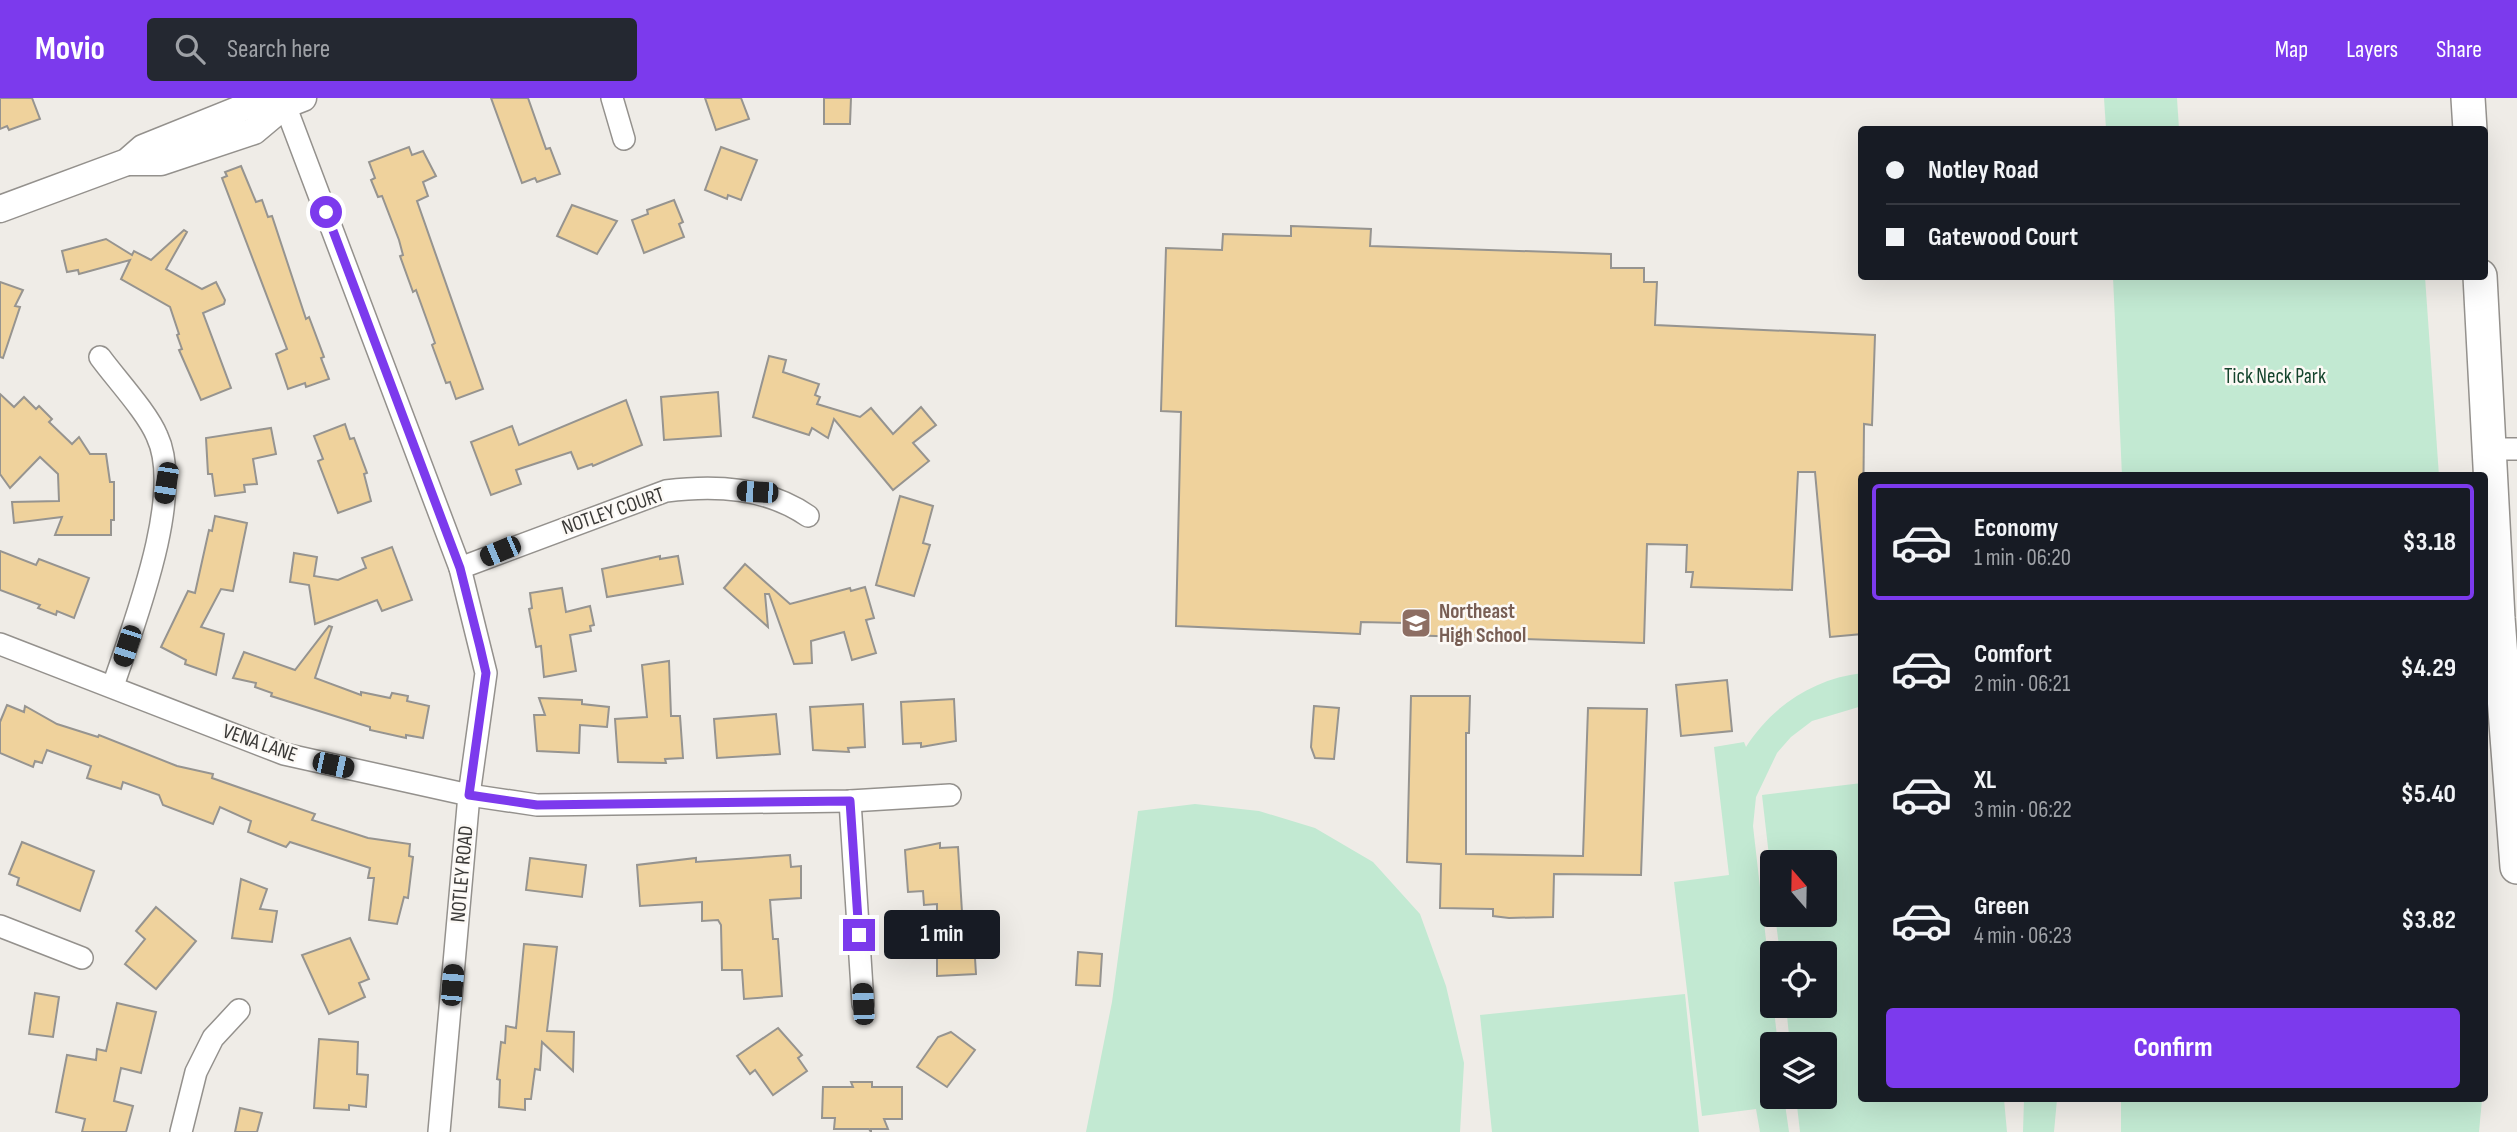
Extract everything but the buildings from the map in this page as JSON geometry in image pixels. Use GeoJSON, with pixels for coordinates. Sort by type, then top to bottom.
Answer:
{"type":"FeatureCollection","features":[{"type":"Feature","properties":{"kind":"main road"},"geometry":{"type":"LineString","coordinates":[[2468,98],[2470,126]]}},
{"type":"Feature","properties":{"kind":"main road"},"geometry":{"type":"LineString","coordinates":[[2481,280],[2504,449],[2498,618],[2517,867]]}},
{"type":"Feature","properties":{"kind":"street"},"geometry":{"type":"LineString","coordinates":[[612,98],[624,139]]}},
{"type":"Feature","properties":{"kind":"street"},"geometry":{"type":"LineString","coordinates":[[0,209],[127,162],[161,162],[254,131],[294,102]]}},
{"type":"Feature","properties":{"kind":"street","name":"NOTLEY ROAD"},"geometry":{"type":"LineString","coordinates":[[294,102],[460,568],[486,673],[469,795],[439,1132]]}},
{"type":"Feature","properties":{"kind":"street"},"geometry":{"type":"LineString","coordinates":[[100,357],[158,436],[166,483],[149,576],[113,686]]}},
{"type":"Feature","properties":{"kind":"street","name":"NOTLEY COURT"},"geometry":{"type":"LineString","coordinates":[[460,568],[666,491],[694,488],[757,492],[791,504],[808,516]]}},
{"type":"Feature","properties":{"kind":"street","name":"VENA LANE"},"geometry":{"type":"LineString","coordinates":[[0,644],[284,754],[469,795],[537,805],[850,801],[950,795]]}},
{"type":"Feature","properties":{"kind":"street"},"geometry":{"type":"LineString","coordinates":[[850,801],[863,1004]]}},
{"type":"Feature","properties":{"kind":"street"},"geometry":{"type":"LineString","coordinates":[[0,926],[82,958]]}},
{"type":"Feature","properties":{"kind":"street"},"geometry":{"type":"LineString","coordinates":[[181,1132],[196,1072],[213,1038],[239,1010]]}},
{"type":"Feature","properties":{"kind":"green space"},"geometry":{"type":"Polygon","coordinates":[[[2104,98],[2177,98],[2179,126],[2106,126],[2104,98]]]}},
{"type":"Feature","properties":{"kind":"green space","name":"Tick Neck Park"},"geometry":{"type":"Polygon","coordinates":[[[2113,280],[2425,280],[2439,472],[2122,472],[2113,280]]]}},
{"type":"Feature","properties":{"kind":"green space"},"geometry":{"type":"Polygon","coordinates":[[[1858,674],[1858,707],[1812,721],[1791,737],[1777,753],[1756,797],[1753,826],[1760,887],[1760,928],[1765,928],[1766,941],[1760,941],[1760,1018],[1775,1018],[1777,1032],[1760,1032],[1760,1109],[1786,1109],[1789,1132],[1760,1132],[1756,1109],[1702,1116],[1674,882],[1729,875],[1714,747],[1744,742],[1746,747],[1756,732],[1781,707],[1827,681],[1858,674]]]}},
{"type":"Feature","properties":{"kind":"green space"},"geometry":{"type":"Polygon","coordinates":[[[1858,783],[1858,1102],[2004,1102],[2007,1132],[1800,1132],[1797,1109],[1837,1109],[1837,1032],[1789,1032],[1787,1018],[1837,1018],[1837,941],[1778,941],[1777,928],[1838,928],[1838,850],[1768,850],[1762,795],[1858,783]]]}},
{"type":"Feature","properties":{"kind":"green space"},"geometry":{"type":"Polygon","coordinates":[[[1195,804],[1259,811],[1315,828],[1373,862],[1420,914],[1446,986],[1464,1063],[1460,1132],[1086,1132],[1112,1002],[1138,811],[1195,804]]]}},
{"type":"Feature","properties":{"kind":"green space"},"geometry":{"type":"Polygon","coordinates":[[[1685,994],[1699,1132],[1492,1132],[1480,1015],[1685,994]]]}},
{"type":"Feature","properties":{"kind":"green space"},"geometry":{"type":"Polygon","coordinates":[[[2024,1102],[2057,1102],[2054,1132],[2023,1132],[2024,1102]]]}},
{"type":"Feature","properties":{"kind":"green space"},"geometry":{"type":"Polygon","coordinates":[[[2121,1102],[2482,1102],[2479,1132],[2121,1132],[2121,1102]]]}},
{"type":"Feature","properties":{"kind":"place","name":"Northeast High School"},"geometry":{"type":"Point","coordinates":[1416,623]}},
{"type":"Feature","properties":{"kind":"route"},"geometry":{"type":"LineString","coordinates":[[326,212],[460,568],[480,647],[486,673],[469,795],[537,805],[850,801],[859,935]]}}]}
